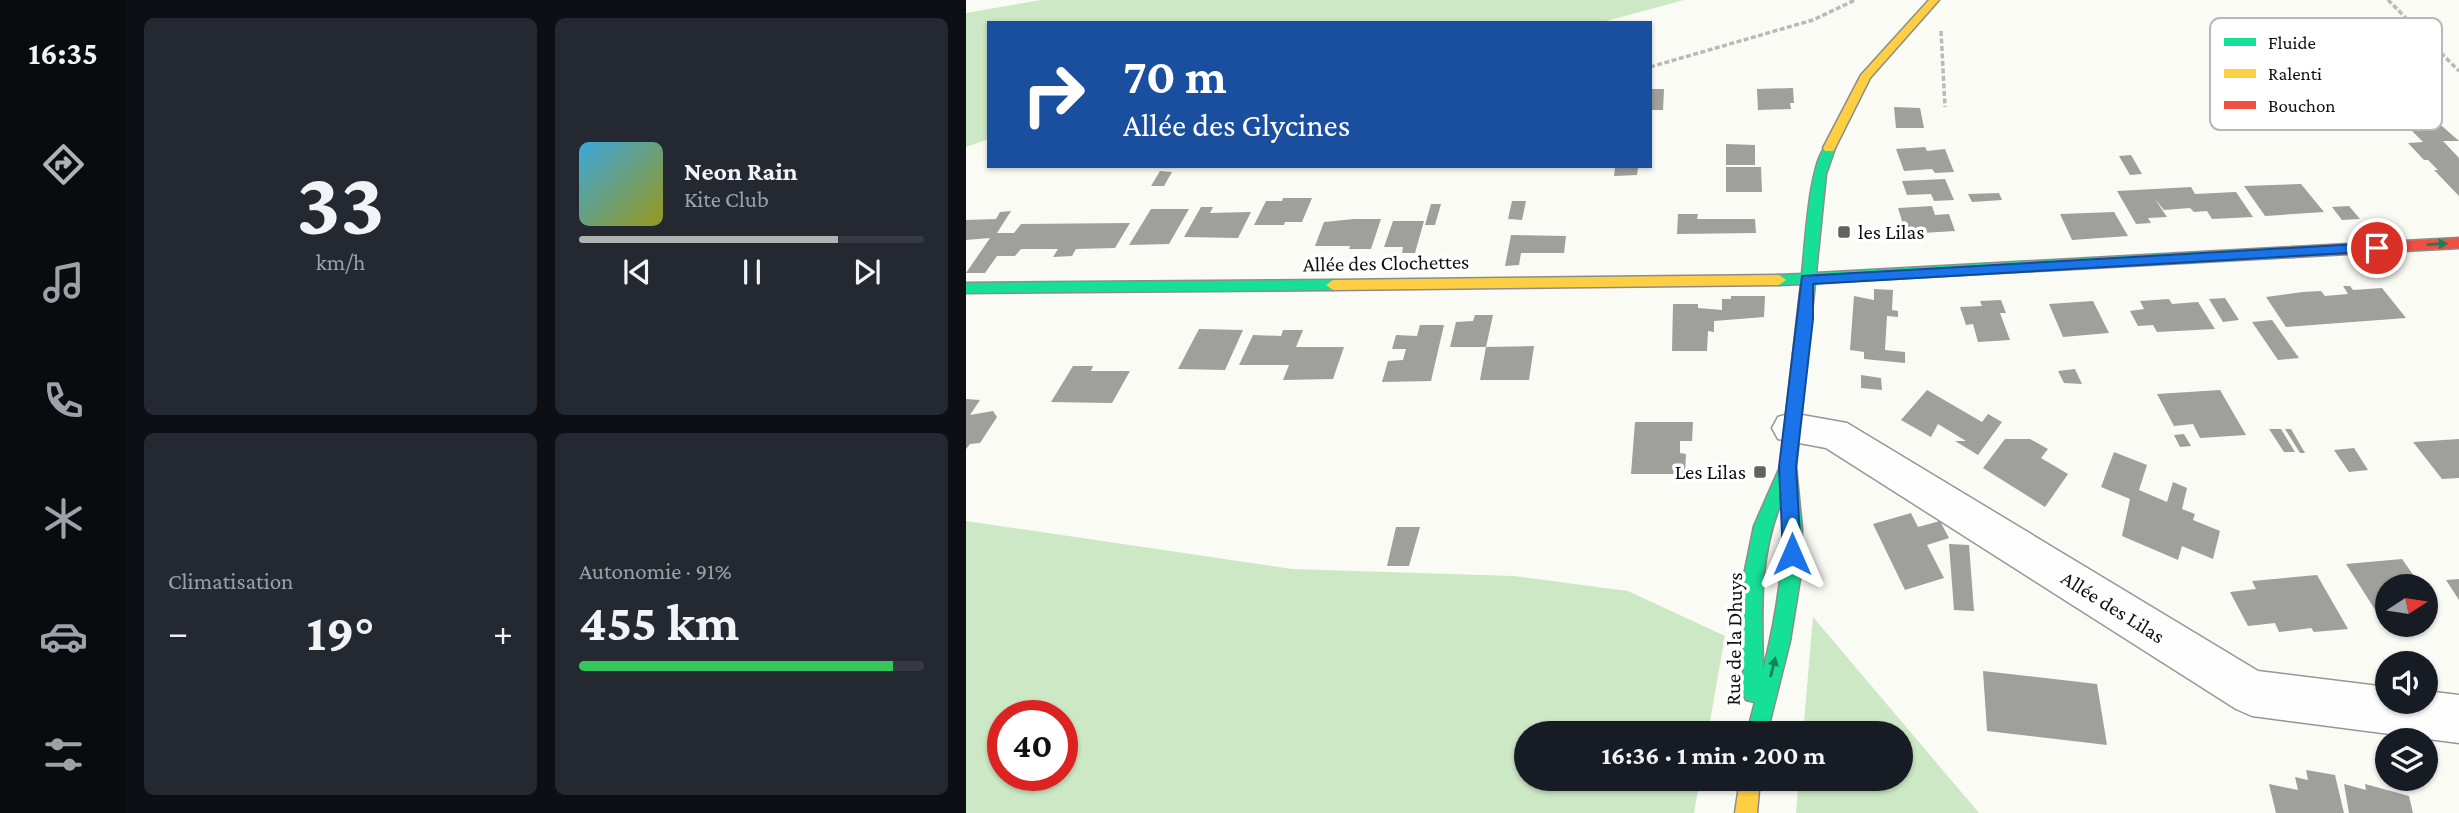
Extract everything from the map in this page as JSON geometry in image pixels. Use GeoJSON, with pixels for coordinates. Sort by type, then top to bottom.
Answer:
{"type":"FeatureCollection","features":[{"type":"Feature","properties":{"kind":"street","name":"Rue de la Dhuys"},"geometry":{"type":"LineString","coordinates":[[1759,721],[1780,641],[1791,579],[1793,529],[1789,448],[1820,174],[1832,139],[1865,77],[1940,8]]}},
{"type":"Feature","properties":{"kind":"street","name":"Allée des Clochettes"},"geometry":{"type":"LineString","coordinates":[[966,288],[1807,280],[2459,243]]}},
{"type":"Feature","properties":{"kind":"street","name":"Allée des Lilas"},"geometry":{"type":"LineString","coordinates":[[1789,448],[1834,434],[2252,693],[2459,719]]}},
{"type":"Feature","properties":{"kind":"street","name":"Rue de la Dhuys"},"geometry":{"type":"LineString","coordinates":[[1756,721],[1753,575],[1763,526],[1789,448]]}},
{"type":"Feature","properties":{"kind":"street"},"geometry":{"type":"LineString","coordinates":[[1746,813],[1749,791]]}},
{"type":"Feature","properties":{"kind":"path"},"geometry":{"type":"LineString","coordinates":[[1652,66],[1802,23],[1855,0]]}},
{"type":"Feature","properties":{"kind":"path"},"geometry":{"type":"LineString","coordinates":[[2388,0],[2406,18]]}},
{"type":"Feature","properties":{"kind":"path"},"geometry":{"type":"LineString","coordinates":[[1940,8],[1945,107]]}},
{"type":"Feature","properties":{"kind":"path"},"geometry":{"type":"LineString","coordinates":[[2442,54],[2459,71]]}},
{"type":"Feature","properties":{"kind":"green space"},"geometry":{"type":"Polygon","coordinates":[[[1041,0],[1684,0],[1606,21],[987,21],[987,140],[966,147],[966,13],[1041,0]]]}},
{"type":"Feature","properties":{"kind":"green space"},"geometry":{"type":"Polygon","coordinates":[[[966,521],[1292,569],[1514,576],[1628,591],[1725,636],[1710,721],[1514,721],[1514,791],[1698,791],[1694,813],[966,813],[966,521]]]}},
{"type":"Feature","properties":{"kind":"green space"},"geometry":{"type":"Polygon","coordinates":[[[1813,617],[1901,721],[1804,721],[1813,617]]]}},
{"type":"Feature","properties":{"kind":"green space"},"geometry":{"type":"Polygon","coordinates":[[[1913,735],[1979,813],[1796,813],[1798,791],[1913,791],[1913,735]]]}},
{"type":"Feature","properties":{"kind":"building"},"geometry":{"type":"Polygon","coordinates":[[[1793,88],[1794,103],[1790,103],[1791,109],[1758,110],[1757,89],[1793,88]]]}},
{"type":"Feature","properties":{"kind":"building"},"geometry":{"type":"Polygon","coordinates":[[[1652,89],[1664,89],[1663,110],[1652,110],[1652,89]]]}},
{"type":"Feature","properties":{"kind":"building"},"geometry":{"type":"Polygon","coordinates":[[[1894,107],[1920,108],[1924,128],[1896,128],[1894,107]]]}},
{"type":"Feature","properties":{"kind":"building"},"geometry":{"type":"Polygon","coordinates":[[[2442,126],[2459,141],[2443,141],[2459,158],[2459,196],[2434,170],[2438,170],[2408,143],[2423,142],[2411,130],[2442,130],[2442,126]]]}},
{"type":"Feature","properties":{"kind":"building"},"geometry":{"type":"Polygon","coordinates":[[[1726,144],[1755,145],[1755,165],[1726,165],[1726,144]]]}},
{"type":"Feature","properties":{"kind":"building"},"geometry":{"type":"Polygon","coordinates":[[[1925,147],[1927,151],[1945,149],[1954,172],[1935,173],[1932,169],[1904,171],[1896,149],[1925,147]]]}},
{"type":"Feature","properties":{"kind":"building"},"geometry":{"type":"Polygon","coordinates":[[[2131,155],[2142,174],[2130,175],[2119,156],[2131,155]]]}},
{"type":"Feature","properties":{"kind":"building"},"geometry":{"type":"Polygon","coordinates":[[[1726,167],[1761,167],[1762,192],[1726,192],[1726,167]]]}},
{"type":"Feature","properties":{"kind":"building"},"geometry":{"type":"Polygon","coordinates":[[[1615,168],[1638,168],[1637,175],[1614,176],[1615,168]]]}},
{"type":"Feature","properties":{"kind":"building"},"geometry":{"type":"Polygon","coordinates":[[[1160,171],[1172,172],[1164,186],[1151,186],[1160,171]]]}},
{"type":"Feature","properties":{"kind":"building"},"geometry":{"type":"Polygon","coordinates":[[[1945,179],[1954,200],[1934,201],[1931,194],[1907,195],[1902,181],[1945,179]]]}},
{"type":"Feature","properties":{"kind":"building"},"geometry":{"type":"Polygon","coordinates":[[[2301,184],[2324,212],[2265,216],[2244,186],[2301,184]]]}},
{"type":"Feature","properties":{"kind":"building"},"geometry":{"type":"Polygon","coordinates":[[[2191,187],[2195,194],[2236,192],[2253,217],[2212,219],[2207,211],[2194,212],[2190,208],[2164,210],[2155,199],[2167,217],[2148,218],[2151,223],[2136,224],[2117,191],[2191,187]]]}},
{"type":"Feature","properties":{"kind":"building"},"geometry":{"type":"Polygon","coordinates":[[[1999,193],[2002,200],[1972,202],[1968,194],[1999,193]]]}},
{"type":"Feature","properties":{"kind":"building"},"geometry":{"type":"Polygon","coordinates":[[[1283,198],[1312,198],[1302,222],[1254,225],[1266,201],[1282,201],[1283,198]]]}},
{"type":"Feature","properties":{"kind":"building"},"geometry":{"type":"Polygon","coordinates":[[[1512,201],[1526,201],[1522,220],[1508,219],[1512,201]]]}},
{"type":"Feature","properties":{"kind":"building"},"geometry":{"type":"Polygon","coordinates":[[[1431,204],[1441,204],[1435,225],[1425,225],[1431,204]]]}},
{"type":"Feature","properties":{"kind":"building"},"geometry":{"type":"Polygon","coordinates":[[[1932,206],[1935,215],[1949,214],[1955,231],[1906,234],[1898,208],[1932,206]]]}},
{"type":"Feature","properties":{"kind":"building"},"geometry":{"type":"Polygon","coordinates":[[[2349,206],[2360,219],[2342,220],[2332,207],[2349,206]]]}},
{"type":"Feature","properties":{"kind":"building"},"geometry":{"type":"Polygon","coordinates":[[[1201,207],[1213,207],[1210,213],[1251,212],[1238,238],[1184,237],[1201,207]]]}},
{"type":"Feature","properties":{"kind":"building"},"geometry":{"type":"Polygon","coordinates":[[[1151,209],[1189,209],[1169,244],[1129,245],[1151,209]]]}},
{"type":"Feature","properties":{"kind":"building"},"geometry":{"type":"Polygon","coordinates":[[[1011,211],[997,233],[1014,233],[1021,224],[1130,223],[1115,248],[1076,249],[1072,256],[1053,257],[1058,249],[1021,249],[1015,256],[997,256],[985,273],[966,273],[990,238],[966,240],[966,220],[996,219],[1000,212],[1011,211]]]}},
{"type":"Feature","properties":{"kind":"building"},"geometry":{"type":"Polygon","coordinates":[[[2114,212],[2128,236],[2072,240],[2060,214],[2114,212]]]}},
{"type":"Feature","properties":{"kind":"building"},"geometry":{"type":"Polygon","coordinates":[[[1678,214],[1698,214],[1697,219],[1755,219],[1756,233],[1677,234],[1678,214]]]}},
{"type":"Feature","properties":{"kind":"building"},"geometry":{"type":"Polygon","coordinates":[[[1381,219],[1371,249],[1315,246],[1324,222],[1381,219]]]}},
{"type":"Feature","properties":{"kind":"building"},"geometry":{"type":"Polygon","coordinates":[[[1393,221],[1424,221],[1415,253],[1402,253],[1403,247],[1384,247],[1393,221]]]}},
{"type":"Feature","properties":{"kind":"building"},"geometry":{"type":"Polygon","coordinates":[[[1511,235],[1566,236],[1564,253],[1521,253],[1519,265],[1505,266],[1511,235]]]}},
{"type":"Feature","properties":{"kind":"building"},"geometry":{"type":"Polygon","coordinates":[[[2343,286],[2350,286],[2353,290],[2382,288],[2406,318],[2286,327],[2266,297],[2321,291],[2325,296],[2348,294],[2343,286]]]}},
{"type":"Feature","properties":{"kind":"building"},"geometry":{"type":"Polygon","coordinates":[[[1874,289],[1893,290],[1892,310],[1898,311],[1898,317],[1887,316],[1885,350],[1905,352],[1905,363],[1864,359],[1864,352],[1850,350],[1854,296],[1874,300],[1874,289]]]}},
{"type":"Feature","properties":{"kind":"building"},"geometry":{"type":"Polygon","coordinates":[[[1731,296],[1765,296],[1764,317],[1714,321],[1714,332],[1708,331],[1707,351],[1672,351],[1673,304],[1698,304],[1698,308],[1722,310],[1722,299],[1731,299],[1731,296]]]}},
{"type":"Feature","properties":{"kind":"building"},"geometry":{"type":"Polygon","coordinates":[[[2225,298],[2239,320],[2223,322],[2209,299],[2225,298]]]}},
{"type":"Feature","properties":{"kind":"building"},"geometry":{"type":"Polygon","coordinates":[[[2169,299],[2172,304],[2198,302],[2215,329],[2157,332],[2153,325],[2138,326],[2130,311],[2144,309],[2140,301],[2169,299]]]}},
{"type":"Feature","properties":{"kind":"building"},"geometry":{"type":"Polygon","coordinates":[[[2001,300],[2006,313],[2000,313],[2010,340],[1978,342],[1973,324],[1966,325],[1960,307],[1982,306],[1980,301],[2001,300]]]}},
{"type":"Feature","properties":{"kind":"building"},"geometry":{"type":"Polygon","coordinates":[[[2093,301],[2109,333],[2063,337],[2049,304],[2093,301]]]}},
{"type":"Feature","properties":{"kind":"building"},"geometry":{"type":"Polygon","coordinates":[[[1475,315],[1493,315],[1486,347],[1450,347],[1456,322],[1473,321],[1475,315]]]}},
{"type":"Feature","properties":{"kind":"building"},"geometry":{"type":"Polygon","coordinates":[[[2272,320],[2299,358],[2278,360],[2252,322],[2272,320]]]}},
{"type":"Feature","properties":{"kind":"building"},"geometry":{"type":"Polygon","coordinates":[[[1420,325],[1444,325],[1431,381],[1382,382],[1388,361],[1403,360],[1406,349],[1392,349],[1396,335],[1417,336],[1420,325]]]}},
{"type":"Feature","properties":{"kind":"building"},"geometry":{"type":"Polygon","coordinates":[[[1199,329],[1243,330],[1225,370],[1178,369],[1199,329]]]}},
{"type":"Feature","properties":{"kind":"building"},"geometry":{"type":"Polygon","coordinates":[[[1283,330],[1303,330],[1296,347],[1344,347],[1333,379],[1283,380],[1289,365],[1239,365],[1253,335],[1281,336],[1283,330]]]}},
{"type":"Feature","properties":{"kind":"building"},"geometry":{"type":"Polygon","coordinates":[[[1534,346],[1529,380],[1480,380],[1486,347],[1534,346]]]}},
{"type":"Feature","properties":{"kind":"building"},"geometry":{"type":"Polygon","coordinates":[[[1073,366],[1093,366],[1091,371],[1130,371],[1112,403],[1051,402],[1073,366]]]}},
{"type":"Feature","properties":{"kind":"building"},"geometry":{"type":"Polygon","coordinates":[[[2075,369],[2082,384],[2064,383],[2058,371],[2075,369]]]}},
{"type":"Feature","properties":{"kind":"building"},"geometry":{"type":"Polygon","coordinates":[[[1861,375],[1881,378],[1882,390],[1861,388],[1861,375]]]}},
{"type":"Feature","properties":{"kind":"building"},"geometry":{"type":"Polygon","coordinates":[[[1927,390],[1982,422],[1988,414],[2002,422],[1978,455],[1955,441],[1966,441],[1938,424],[1931,437],[1901,420],[1927,390]]]}},
{"type":"Feature","properties":{"kind":"building"},"geometry":{"type":"Polygon","coordinates":[[[2220,390],[2246,435],[2200,438],[2193,424],[2174,426],[2157,394],[2220,390]]]}},
{"type":"Feature","properties":{"kind":"building"},"geometry":{"type":"Polygon","coordinates":[[[966,399],[980,400],[970,415],[993,411],[997,417],[980,443],[970,444],[966,449],[966,399]]]}},
{"type":"Feature","properties":{"kind":"building"},"geometry":{"type":"Polygon","coordinates":[[[1635,422],[1693,422],[1692,441],[1680,441],[1680,453],[1686,454],[1685,474],[1631,474],[1635,422]]]}},
{"type":"Feature","properties":{"kind":"building"},"geometry":{"type":"Polygon","coordinates":[[[2269,429],[2281,429],[2295,452],[2284,452],[2269,429]]]}},
{"type":"Feature","properties":{"kind":"building"},"geometry":{"type":"Polygon","coordinates":[[[2285,429],[2291,429],[2305,453],[2300,453],[2285,429]]]}},
{"type":"Feature","properties":{"kind":"building"},"geometry":{"type":"Polygon","coordinates":[[[2184,434],[2191,446],[2180,447],[2174,435],[2184,434]]]}},
{"type":"Feature","properties":{"kind":"building"},"geometry":{"type":"Polygon","coordinates":[[[2005,439],[2030,439],[2048,449],[2041,458],[2068,474],[2045,507],[1983,468],[2005,439]]]}},
{"type":"Feature","properties":{"kind":"building"},"geometry":{"type":"Polygon","coordinates":[[[2459,439],[2459,478],[2442,479],[2413,442],[2459,439]]]}},
{"type":"Feature","properties":{"kind":"building"},"geometry":{"type":"Polygon","coordinates":[[[2354,448],[2368,470],[2349,472],[2334,450],[2354,448]]]}},
{"type":"Feature","properties":{"kind":"building"},"geometry":{"type":"Polygon","coordinates":[[[2114,452],[2147,465],[2139,490],[2167,502],[2173,482],[2187,488],[2182,509],[2195,514],[2193,520],[2220,531],[2213,559],[2182,546],[2178,560],[2122,536],[2130,499],[2101,487],[2114,452]]]}},
{"type":"Feature","properties":{"kind":"building"},"geometry":{"type":"Polygon","coordinates":[[[1911,513],[1918,527],[1940,521],[1949,538],[1927,545],[1944,578],[1905,590],[1873,524],[1911,513]]]}},
{"type":"Feature","properties":{"kind":"building"},"geometry":{"type":"Polygon","coordinates":[[[1396,527],[1420,527],[1409,566],[1387,566],[1396,527]]]}},
{"type":"Feature","properties":{"kind":"building"},"geometry":{"type":"Polygon","coordinates":[[[1949,544],[1969,545],[1974,611],[1954,610],[1949,544]]]}},
{"type":"Feature","properties":{"kind":"building"},"geometry":{"type":"Polygon","coordinates":[[[2402,559],[2413,574],[2375,574],[2375,610],[2346,564],[2402,559]]]}},
{"type":"Feature","properties":{"kind":"building"},"geometry":{"type":"Polygon","coordinates":[[[2317,575],[2348,629],[2314,632],[2311,628],[2279,632],[2275,623],[2248,626],[2230,592],[2256,589],[2252,581],[2317,575]]]}},
{"type":"Feature","properties":{"kind":"building"},"geometry":{"type":"Polygon","coordinates":[[[2459,579],[2459,600],[2446,580],[2459,579]]]}},
{"type":"Feature","properties":{"kind":"building"},"geometry":{"type":"Polygon","coordinates":[[[1983,671],[2097,684],[2107,745],[1987,731],[1983,671]]]}},
{"type":"Feature","properties":{"kind":"building"},"geometry":{"type":"Polygon","coordinates":[[[2306,770],[2335,775],[2344,813],[2276,813],[2269,784],[2298,790],[2295,777],[2308,780],[2306,770]]]}},
{"type":"Feature","properties":{"kind":"building"},"geometry":{"type":"Polygon","coordinates":[[[2344,784],[2366,790],[2365,784],[2375,787],[2375,791],[2391,791],[2409,796],[2413,813],[2349,813],[2344,784]]]}},
{"type":"Feature","properties":{"kind":"traffic: fast"},"geometry":{"type":"LineString","coordinates":[[1760,721],[1780,641],[1791,579],[1793,529],[1788,467],[1820,174],[1829,148]]}},
{"type":"Feature","properties":{"kind":"traffic: fast"},"geometry":{"type":"LineString","coordinates":[[1779,280],[2293,252]]}},
{"type":"Feature","properties":{"kind":"traffic: fast"},"geometry":{"type":"LineString","coordinates":[[966,288],[1333,285]]}},
{"type":"Feature","properties":{"kind":"traffic: fast"},"geometry":{"type":"LineString","coordinates":[[1753,693],[1753,575],[1763,526],[1785,472]]}},
{"type":"Feature","properties":{"kind":"traffic: slow"},"geometry":{"type":"LineString","coordinates":[[1829,148],[1865,77],[1934,0]]}},
{"type":"Feature","properties":{"kind":"traffic: slow"},"geometry":{"type":"LineString","coordinates":[[1333,285],[1779,280]]}},
{"type":"Feature","properties":{"kind":"traffic: slow"},"geometry":{"type":"LineString","coordinates":[[1746,813],[1749,791]]}},
{"type":"Feature","properties":{"kind":"traffic: jam"},"geometry":{"type":"LineString","coordinates":[[2293,252],[2459,243]]}},
{"type":"Feature","properties":{"kind":"place","name":"les Lilas"},"geometry":{"type":"Point","coordinates":[1844,232]}},
{"type":"Feature","properties":{"kind":"place","name":"Les Lilas"},"geometry":{"type":"Point","coordinates":[1760,472]}},
{"type":"Feature","properties":{"kind":"route"},"geometry":{"type":"LineString","coordinates":[[1792,554],[1793,529],[1788,467],[1807,280],[2377,248]]}}]}
